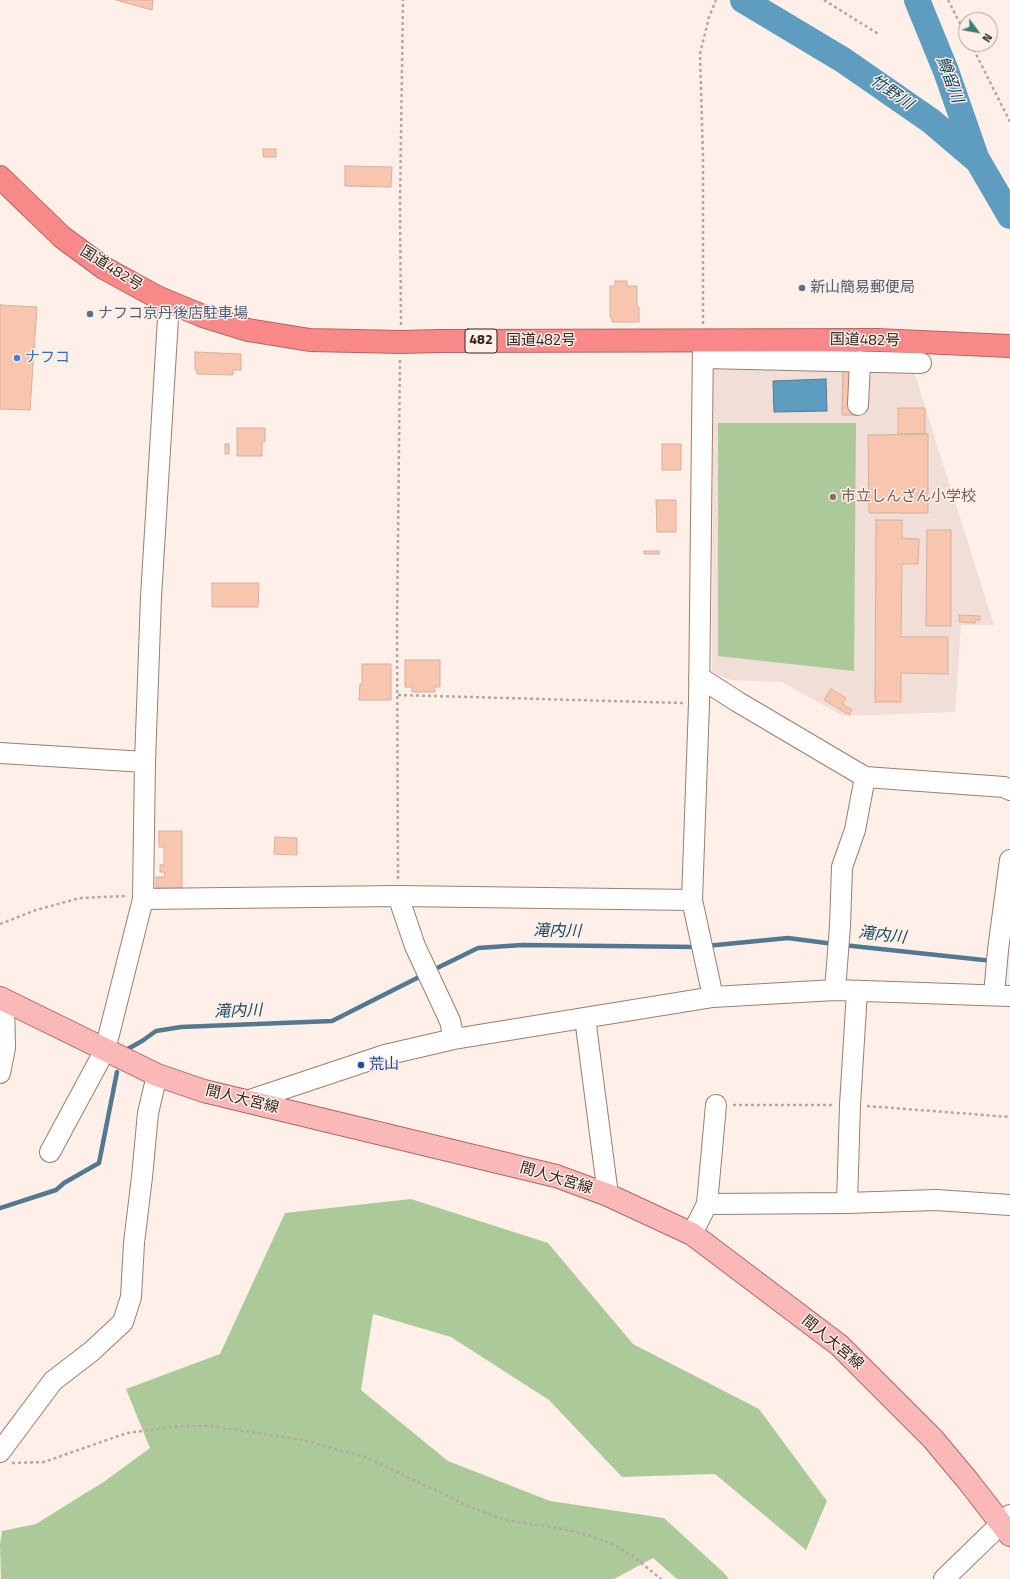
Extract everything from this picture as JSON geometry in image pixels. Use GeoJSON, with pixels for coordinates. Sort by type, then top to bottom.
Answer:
{"type":"FeatureCollection","features":[{"type":"Feature","properties":{"kind":"highway","name":"国道482号"},"geometry":{"type":"LineString","coordinates":[[1,179],[62,237],[104,268],[169,302],[203,316],[248,330],[302,339],[401,342],[439,341],[703,349],[877,340],[1010,346]]}},
{"type":"Feature","properties":{"kind":"main road","name":"間人大宮線"},"geometry":{"type":"LineString","coordinates":[[2,999],[157,1075],[204,1091],[556,1176],[608,1195],[692,1234],[839,1345],[933,1439],[1007,1525]]}},
{"type":"Feature","properties":{"kind":"street"},"geometry":{"type":"LineString","coordinates":[[50,1152],[105,1050],[143,897],[145,762],[152,589],[169,302]]}},
{"type":"Feature","properties":{"kind":"street"},"geometry":{"type":"LineString","coordinates":[[712,997],[692,900],[699,703],[703,349],[860,361],[921,363]]}},
{"type":"Feature","properties":{"kind":"street"},"geometry":{"type":"LineString","coordinates":[[858,405],[860,361]]}},
{"type":"Feature","properties":{"kind":"street"},"geometry":{"type":"LineString","coordinates":[[699,677],[738,702],[865,777],[1004,788],[1010,790]]}},
{"type":"Feature","properties":{"kind":"street"},"geometry":{"type":"LineString","coordinates":[[0,754],[145,762]]}},
{"type":"Feature","properties":{"kind":"street"},"geometry":{"type":"LineString","coordinates":[[835,990],[840,926],[842,867],[854,830],[865,777]]}},
{"type":"Feature","properties":{"kind":"street"},"geometry":{"type":"LineString","coordinates":[[246,1101],[385,1055],[454,1039],[712,997],[835,990],[1002,995],[998,950],[1010,860]]}},
{"type":"Feature","properties":{"kind":"street"},"geometry":{"type":"LineString","coordinates":[[143,897],[398,896],[692,900]]}},
{"type":"Feature","properties":{"kind":"street"},"geometry":{"type":"LineString","coordinates":[[398,896],[415,946],[450,1021],[454,1039]]}},
{"type":"Feature","properties":{"kind":"street"},"geometry":{"type":"LineString","coordinates":[[847,1203],[850,1105],[857,991]]}},
{"type":"Feature","properties":{"kind":"street"},"geometry":{"type":"LineString","coordinates":[[0,1073],[5,1048],[2,999]]}},
{"type":"Feature","properties":{"kind":"street"},"geometry":{"type":"LineString","coordinates":[[586,1018],[608,1195]]}},
{"type":"Feature","properties":{"kind":"street"},"geometry":{"type":"LineString","coordinates":[[4,1458],[53,1381],[92,1351],[122,1322],[131,1297],[134,1243],[148,1113],[157,1075]]}},
{"type":"Feature","properties":{"kind":"street"},"geometry":{"type":"LineString","coordinates":[[692,1234],[707,1204],[716,1105]]}},
{"type":"Feature","properties":{"kind":"street"},"geometry":{"type":"LineString","coordinates":[[707,1204],[847,1203],[936,1200],[1010,1205]]}},
{"type":"Feature","properties":{"kind":"street"},"geometry":{"type":"LineString","coordinates":[[944,1579],[1007,1525]]}},
{"type":"Feature","properties":{"kind":"path"},"geometry":{"type":"LineString","coordinates":[[398,896],[397,611],[401,342],[400,204],[403,0]]}},
{"type":"Feature","properties":{"kind":"path"},"geometry":{"type":"LineString","coordinates":[[703,349],[703,158],[700,54],[709,17],[716,0]]}},
{"type":"Feature","properties":{"kind":"path"},"geometry":{"type":"LineString","coordinates":[[824,0],[880,35]]}},
{"type":"Feature","properties":{"kind":"path"},"geometry":{"type":"LineString","coordinates":[[948,0],[958,19]]}},
{"type":"Feature","properties":{"kind":"path"},"geometry":{"type":"LineString","coordinates":[[974,52],[1010,122]]}},
{"type":"Feature","properties":{"kind":"path"},"geometry":{"type":"LineString","coordinates":[[398,695],[699,703]]}},
{"type":"Feature","properties":{"kind":"path"},"geometry":{"type":"LineString","coordinates":[[0,924],[36,910],[80,898],[143,897]]}},
{"type":"Feature","properties":{"kind":"path"},"geometry":{"type":"LineString","coordinates":[[4,1458],[44,1462],[127,1433],[180,1426],[211,1426],[302,1440],[368,1458],[468,1506],[505,1520],[563,1528],[613,1544],[634,1557],[661,1579]]}},
{"type":"Feature","properties":{"kind":"shaded area","name":"市立しんざん小学校"},"geometry":{"type":"Polygon","coordinates":[[[713,365],[913,369],[994,625],[961,625],[955,712],[843,716],[782,682],[730,680],[712,672],[713,365]]]}},
{"type":"Feature","properties":{"kind":"green space"},"geometry":{"type":"Polygon","coordinates":[[[718,423],[856,423],[854,671],[718,656],[718,423]]]}},
{"type":"Feature","properties":{"kind":"green space"},"geometry":{"type":"Polygon","coordinates":[[[411,1199],[548,1243],[633,1344],[759,1409],[827,1501],[806,1550],[715,1474],[622,1477],[549,1400],[451,1337],[373,1314],[361,1390],[448,1461],[550,1501],[664,1518],[729,1579],[677,1579],[653,1558],[614,1579],[1,1579],[0,1544],[2,1531],[36,1524],[105,1481],[150,1448],[126,1389],[220,1354],[285,1213],[411,1199]]]}},
{"type":"Feature","properties":{"kind":"water"},"geometry":{"type":"Polygon","coordinates":[[[826,379],[827,411],[774,412],[773,381],[826,379]]]}},
{"type":"Feature","properties":{"kind":"building"},"geometry":{"type":"Polygon","coordinates":[[[116,0],[153,0],[152,10],[116,0]]]}},
{"type":"Feature","properties":{"kind":"building"},"geometry":{"type":"Polygon","coordinates":[[[263,149],[276,149],[276,157],[263,157],[263,149]]]}},
{"type":"Feature","properties":{"kind":"building"},"geometry":{"type":"Polygon","coordinates":[[[345,166],[392,167],[391,187],[345,186],[345,166]]]}},
{"type":"Feature","properties":{"kind":"building"},"geometry":{"type":"Polygon","coordinates":[[[615,281],[627,281],[627,286],[637,286],[639,322],[612,322],[612,318],[610,317],[610,286],[615,286],[615,281]]]}},
{"type":"Feature","properties":{"kind":"building","name":"ナフコ"},"geometry":{"type":"Polygon","coordinates":[[[0,305],[37,307],[30,410],[0,409],[0,305]]]}},
{"type":"Feature","properties":{"kind":"building"},"geometry":{"type":"Polygon","coordinates":[[[195,352],[241,354],[241,370],[233,370],[233,375],[197,374],[197,370],[195,370],[195,352]]]}},
{"type":"Feature","properties":{"kind":"building"},"geometry":{"type":"Polygon","coordinates":[[[843,368],[855,369],[854,415],[842,415],[843,368]]]}},
{"type":"Feature","properties":{"kind":"building"},"geometry":{"type":"Polygon","coordinates":[[[898,408],[925,408],[925,434],[898,434],[898,408]]]}},
{"type":"Feature","properties":{"kind":"building"},"geometry":{"type":"Polygon","coordinates":[[[237,428],[265,428],[265,442],[262,442],[262,456],[237,456],[237,428]]]}},
{"type":"Feature","properties":{"kind":"building"},"geometry":{"type":"Polygon","coordinates":[[[928,434],[928,513],[869,513],[868,435],[928,434]]]}},
{"type":"Feature","properties":{"kind":"building"},"geometry":{"type":"Polygon","coordinates":[[[225,444],[229,444],[229,454],[225,454],[225,444]]]}},
{"type":"Feature","properties":{"kind":"building"},"geometry":{"type":"Polygon","coordinates":[[[662,444],[681,444],[681,470],[662,470],[662,444]]]}},
{"type":"Feature","properties":{"kind":"building"},"geometry":{"type":"Polygon","coordinates":[[[656,500],[676,500],[676,532],[657,532],[656,500]]]}},
{"type":"Feature","properties":{"kind":"building"},"geometry":{"type":"Polygon","coordinates":[[[876,520],[902,520],[902,538],[919,539],[918,564],[902,564],[901,637],[948,637],[948,674],[901,673],[901,702],[875,702],[876,520]]]}},
{"type":"Feature","properties":{"kind":"building"},"geometry":{"type":"Polygon","coordinates":[[[927,530],[951,530],[951,626],[926,626],[927,530]]]}},
{"type":"Feature","properties":{"kind":"building"},"geometry":{"type":"Polygon","coordinates":[[[644,551],[659,551],[659,554],[644,554],[644,551]]]}},
{"type":"Feature","properties":{"kind":"building"},"geometry":{"type":"Polygon","coordinates":[[[212,583],[259,583],[258,607],[212,607],[212,583]]]}},
{"type":"Feature","properties":{"kind":"building"},"geometry":{"type":"Polygon","coordinates":[[[959,615],[980,616],[980,620],[976,620],[975,623],[959,622],[959,615]]]}},
{"type":"Feature","properties":{"kind":"building"},"geometry":{"type":"Polygon","coordinates":[[[405,660],[440,660],[440,687],[434,687],[435,692],[412,692],[412,687],[405,687],[405,660]]]}},
{"type":"Feature","properties":{"kind":"building"},"geometry":{"type":"Polygon","coordinates":[[[362,664],[391,664],[391,700],[359,700],[360,684],[362,684],[362,664]]]}},
{"type":"Feature","properties":{"kind":"building"},"geometry":{"type":"Polygon","coordinates":[[[831,689],[846,698],[842,704],[852,710],[849,715],[824,700],[831,689]]]}},
{"type":"Feature","properties":{"kind":"building"},"geometry":{"type":"Polygon","coordinates":[[[159,831],[182,831],[182,888],[156,888],[156,877],[165,877],[164,872],[160,872],[160,865],[164,865],[164,847],[159,847],[159,831]]]}},
{"type":"Feature","properties":{"kind":"building"},"geometry":{"type":"Polygon","coordinates":[[[275,837],[297,838],[297,855],[274,854],[275,837]]]}},
{"type":"Feature","properties":{"kind":"waterway","name":"竹野川"},"geometry":{"type":"LineString","coordinates":[[743,0],[843,60],[931,121],[978,161],[1010,216]]}},
{"type":"Feature","properties":{"kind":"waterway","name":"鱒留川"},"geometry":{"type":"LineString","coordinates":[[917,0],[946,71],[977,160]]}},
{"type":"Feature","properties":{"kind":"waterway","name":"滝内川"},"geometry":{"type":"LineString","coordinates":[[706,946],[788,938],[834,944]]}},
{"type":"Feature","properties":{"kind":"waterway","name":"滝内川"},"geometry":{"type":"LineString","coordinates":[[431,971],[478,948],[522,945],[697,947]]}},
{"type":"Feature","properties":{"kind":"waterway","name":"滝内川"},"geometry":{"type":"LineString","coordinates":[[843,945],[993,961]]}},
{"type":"Feature","properties":{"kind":"waterway","name":"滝内川"},"geometry":{"type":"LineString","coordinates":[[126,1050],[156,1031],[181,1027],[332,1021],[423,975]]}},
{"type":"Feature","properties":{"kind":"waterway","name":"滝内川"},"geometry":{"type":"LineString","coordinates":[[0,1208],[56,1190],[64,1183],[99,1163],[117,1072]]}},
{"type":"Feature","properties":{"kind":"place","name":"新山簡易郵便局"},"geometry":{"type":"Point","coordinates":[802,288]}},
{"type":"Feature","properties":{"kind":"place","name":"ナフコ京丹後店駐車場"},"geometry":{"type":"Point","coordinates":[90,314]}},
{"type":"Feature","properties":{"kind":"place","name":"ナフコ"},"geometry":{"type":"Point","coordinates":[17,358]}},
{"type":"Feature","properties":{"kind":"place","name":"市立しんざん小学校"},"geometry":{"type":"Point","coordinates":[833,497]}},
{"type":"Feature","properties":{"kind":"place","name":"荒山"},"geometry":{"type":"Point","coordinates":[361,1065]}}]}
